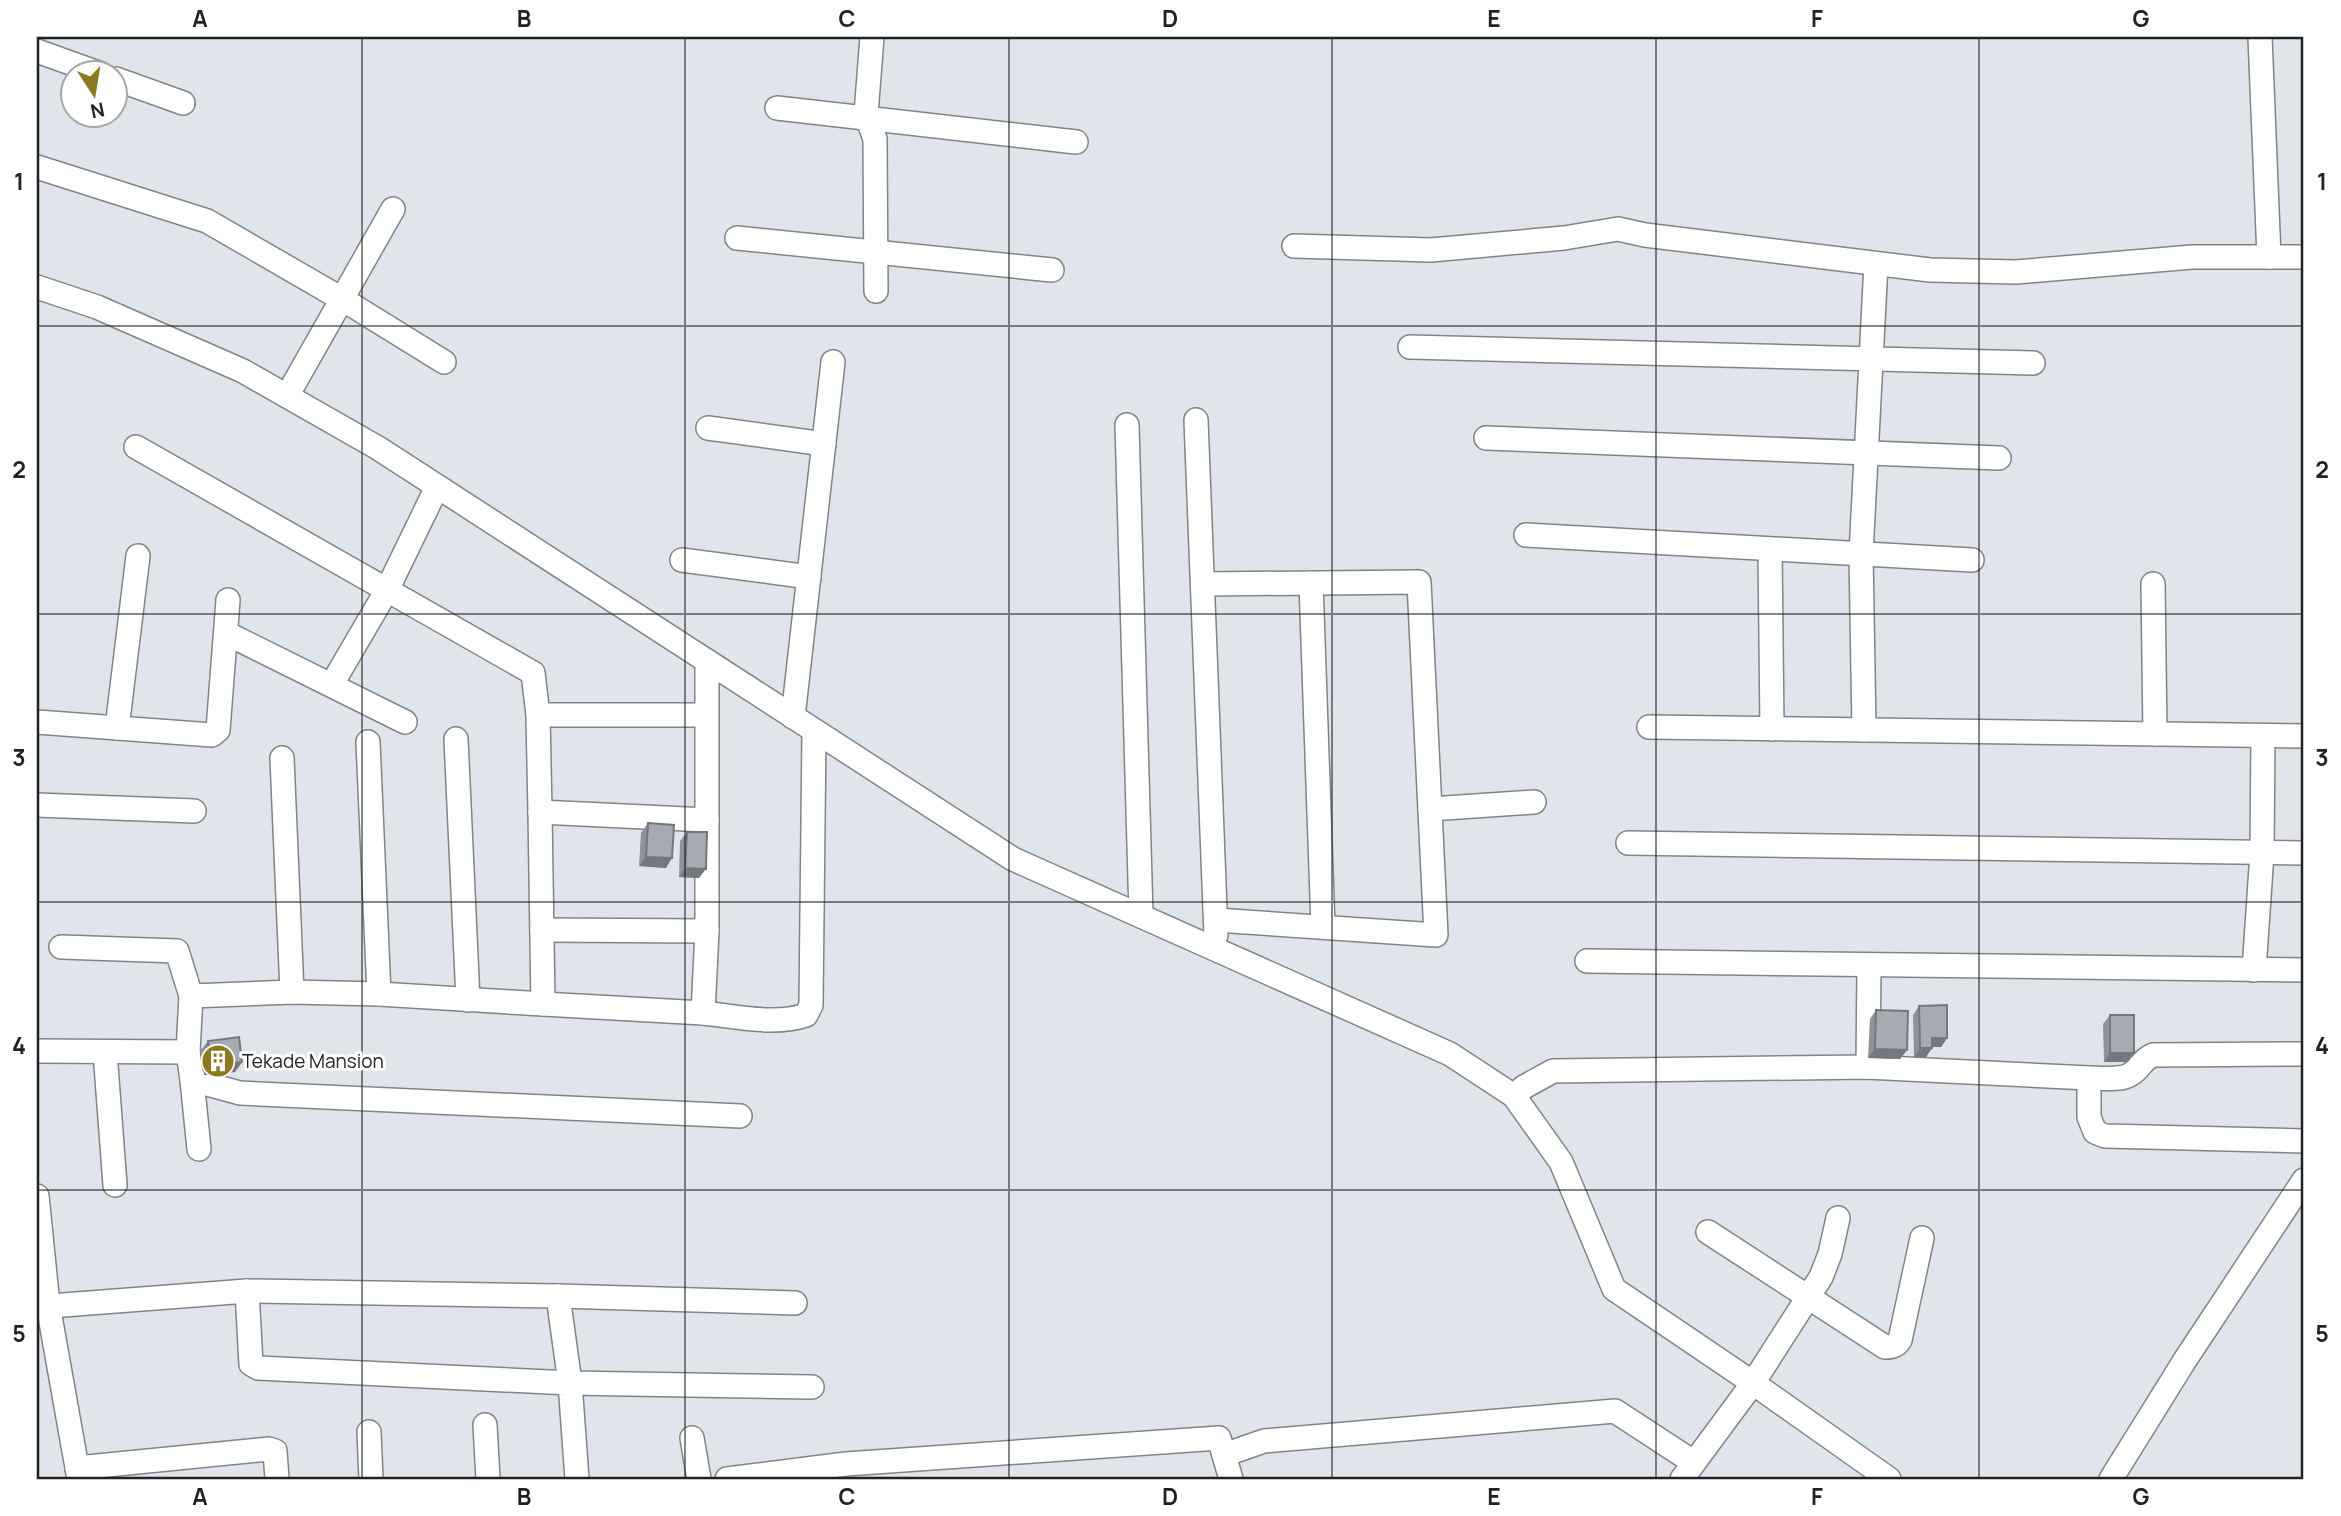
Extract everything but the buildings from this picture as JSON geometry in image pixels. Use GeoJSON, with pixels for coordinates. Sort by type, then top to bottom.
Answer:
{"type":"FeatureCollection","features":[{"type":"Feature","properties":{"kind":"street"},"geometry":{"type":"LineString","coordinates":[[872,37],[868,118],[875,139],[876,291]]}},
{"type":"Feature","properties":{"kind":"street"},"geometry":{"type":"LineString","coordinates":[[2260,37],[2269,257]]}},
{"type":"Feature","properties":{"kind":"street"},"geometry":{"type":"LineString","coordinates":[[37,51],[62,60]]}},
{"type":"Feature","properties":{"kind":"street"},"geometry":{"type":"LineString","coordinates":[[130,84],[183,103]]}},
{"type":"Feature","properties":{"kind":"street"},"geometry":{"type":"LineString","coordinates":[[777,108],[1076,142]]}},
{"type":"Feature","properties":{"kind":"street"},"geometry":{"type":"LineString","coordinates":[[37,167],[207,221],[444,362]]}},
{"type":"Feature","properties":{"kind":"street"},"geometry":{"type":"LineString","coordinates":[[287,396],[393,209]]}},
{"type":"Feature","properties":{"kind":"street"},"geometry":{"type":"LineString","coordinates":[[1294,246],[1431,250],[1564,238],[1618,229],[1645,235],[1930,270],[2016,272],[2192,257],[2304,257]]}},
{"type":"Feature","properties":{"kind":"street"},"geometry":{"type":"LineString","coordinates":[[737,238],[1052,270]]}},
{"type":"Feature","properties":{"kind":"street"},"geometry":{"type":"LineString","coordinates":[[1864,730],[1861,554],[1876,264]]}},
{"type":"Feature","properties":{"kind":"street"},"geometry":{"type":"LineString","coordinates":[[37,287],[97,307],[243,371],[378,448],[1013,859],[1450,1054],[1519,1092],[1561,1162],[1614,1289],[1889,1479]]}},
{"type":"Feature","properties":{"kind":"street"},"geometry":{"type":"LineString","coordinates":[[1410,347],[2033,363]]}},
{"type":"Feature","properties":{"kind":"street"},"geometry":{"type":"LineString","coordinates":[[793,717],[833,362]]}},
{"type":"Feature","properties":{"kind":"street"},"geometry":{"type":"LineString","coordinates":[[1196,420],[1217,949]]}},
{"type":"Feature","properties":{"kind":"street"},"geometry":{"type":"LineString","coordinates":[[1127,425],[1141,915]]}},
{"type":"Feature","properties":{"kind":"street"},"geometry":{"type":"LineString","coordinates":[[708,428],[824,444]]}},
{"type":"Feature","properties":{"kind":"street"},"geometry":{"type":"LineString","coordinates":[[1486,438],[1999,458]]}},
{"type":"Feature","properties":{"kind":"street"},"geometry":{"type":"LineString","coordinates":[[136,447],[533,673],[538,715],[543,1003]]}},
{"type":"Feature","properties":{"kind":"street"},"geometry":{"type":"LineString","coordinates":[[332,684],[387,590],[437,487]]}},
{"type":"Feature","properties":{"kind":"street"},"geometry":{"type":"LineString","coordinates":[[1526,536],[1972,560]]}},
{"type":"Feature","properties":{"kind":"street"},"geometry":{"type":"LineString","coordinates":[[1770,549],[1772,729]]}},
{"type":"Feature","properties":{"kind":"street"},"geometry":{"type":"LineString","coordinates":[[117,728],[138,555]]}},
{"type":"Feature","properties":{"kind":"street"},"geometry":{"type":"LineString","coordinates":[[682,560],[808,577]]}},
{"type":"Feature","properties":{"kind":"street"},"geometry":{"type":"LineString","coordinates":[[1203,584],[1419,582],[1436,935],[1216,920]]}},
{"type":"Feature","properties":{"kind":"street"},"geometry":{"type":"LineString","coordinates":[[1311,583],[1323,927]]}},
{"type":"Feature","properties":{"kind":"street"},"geometry":{"type":"LineString","coordinates":[[2153,584],[2155,734]]}},
{"type":"Feature","properties":{"kind":"street"},"geometry":{"type":"LineString","coordinates":[[37,722],[212,734],[219,730],[228,600]]}},
{"type":"Feature","properties":{"kind":"street"},"geometry":{"type":"LineString","coordinates":[[226,633],[405,722]]}},
{"type":"Feature","properties":{"kind":"street"},"geometry":{"type":"LineString","coordinates":[[704,1013],[707,931],[707,661]]}},
{"type":"Feature","properties":{"kind":"street"},"geometry":{"type":"LineString","coordinates":[[538,715],[706,715]]}},
{"type":"Feature","properties":{"kind":"street"},"geometry":{"type":"LineString","coordinates":[[1649,727],[2304,736]]}},
{"type":"Feature","properties":{"kind":"street"},"geometry":{"type":"LineString","coordinates":[[191,996],[292,992],[379,994],[770,1019],[796,1019],[806,1015],[811,1005],[814,732]]}},
{"type":"Feature","properties":{"kind":"street"},"geometry":{"type":"LineString","coordinates":[[2254,970],[2262,853],[2263,736]]}},
{"type":"Feature","properties":{"kind":"street"},"geometry":{"type":"LineString","coordinates":[[456,739],[468,1000]]}},
{"type":"Feature","properties":{"kind":"street"},"geometry":{"type":"LineString","coordinates":[[368,742],[379,994]]}},
{"type":"Feature","properties":{"kind":"street"},"geometry":{"type":"LineString","coordinates":[[282,758],[292,992]]}},
{"type":"Feature","properties":{"kind":"street"},"geometry":{"type":"LineString","coordinates":[[1430,809],[1534,802]]}},
{"type":"Feature","properties":{"kind":"street"},"geometry":{"type":"LineString","coordinates":[[37,806],[194,811]]}},
{"type":"Feature","properties":{"kind":"street"},"geometry":{"type":"LineString","coordinates":[[540,813],[707,821]]}},
{"type":"Feature","properties":{"kind":"street"},"geometry":{"type":"LineString","coordinates":[[1629,843],[2304,853]]}},
{"type":"Feature","properties":{"kind":"street"},"geometry":{"type":"LineString","coordinates":[[542,930],[707,931]]}},
{"type":"Feature","properties":{"kind":"street"},"geometry":{"type":"LineString","coordinates":[[61,947],[177,951],[191,996],[188,1052],[199,1149]]}},
{"type":"Feature","properties":{"kind":"street"},"geometry":{"type":"LineString","coordinates":[[1587,961],[2304,970]]}},
{"type":"Feature","properties":{"kind":"street"},"geometry":{"type":"LineString","coordinates":[[1868,1067],[1869,965]]}},
{"type":"Feature","properties":{"kind":"street"},"geometry":{"type":"LineString","coordinates":[[37,1051],[188,1052]]}},
{"type":"Feature","properties":{"kind":"street"},"geometry":{"type":"LineString","coordinates":[[105,1052],[115,1185]]}},
{"type":"Feature","properties":{"kind":"street"},"geometry":{"type":"LineString","coordinates":[[1519,1092],[1553,1071],[1868,1067],[2089,1078],[2125,1077],[2134,1073],[2144,1059],[2153,1055],[2304,1054]]}},
{"type":"Feature","properties":{"kind":"street"},"geometry":{"type":"LineString","coordinates":[[2089,1078],[2089,1117],[2095,1132],[2105,1136],[2304,1141]]}},
{"type":"Feature","properties":{"kind":"street"},"geometry":{"type":"LineString","coordinates":[[192,1080],[240,1093],[740,1116]]}},
{"type":"Feature","properties":{"kind":"street"},"geometry":{"type":"LineString","coordinates":[[2110,1479],[2304,1180]]}},
{"type":"Feature","properties":{"kind":"street"},"geometry":{"type":"LineString","coordinates":[[37,1196],[43,1306],[78,1474],[165,1470],[269,1449],[275,1451],[277,1479]]}},
{"type":"Feature","properties":{"kind":"street"},"geometry":{"type":"LineString","coordinates":[[1224,1455],[1264,1441],[1615,1411],[1688,1471],[1753,1383],[1821,1277],[1830,1254],[1838,1218]]}},
{"type":"Feature","properties":{"kind":"street"},"geometry":{"type":"LineString","coordinates":[[1708,1232],[1885,1347],[1897,1345],[1922,1238]]}},
{"type":"Feature","properties":{"kind":"street"},"geometry":{"type":"LineString","coordinates":[[43,1306],[247,1291],[795,1303]]}},
{"type":"Feature","properties":{"kind":"street"},"geometry":{"type":"LineString","coordinates":[[247,1291],[251,1364],[258,1368],[570,1383],[812,1387]]}},
{"type":"Feature","properties":{"kind":"street"},"geometry":{"type":"LineString","coordinates":[[558,1296],[570,1383],[577,1479]]}},
{"type":"Feature","properties":{"kind":"street"},"geometry":{"type":"LineString","coordinates":[[485,1425],[488,1479]]}},
{"type":"Feature","properties":{"kind":"street"},"geometry":{"type":"LineString","coordinates":[[369,1432],[371,1479]]}},
{"type":"Feature","properties":{"kind":"street"},"geometry":{"type":"LineString","coordinates":[[692,1438],[699,1479]]}},
{"type":"Feature","properties":{"kind":"street"},"geometry":{"type":"LineString","coordinates":[[727,1479],[846,1464],[1219,1438],[1231,1479]]}},
{"type":"Feature","properties":{"kind":"place","name":"Tekade Mansion"},"geometry":{"type":"Point","coordinates":[218,1061]}}]}
